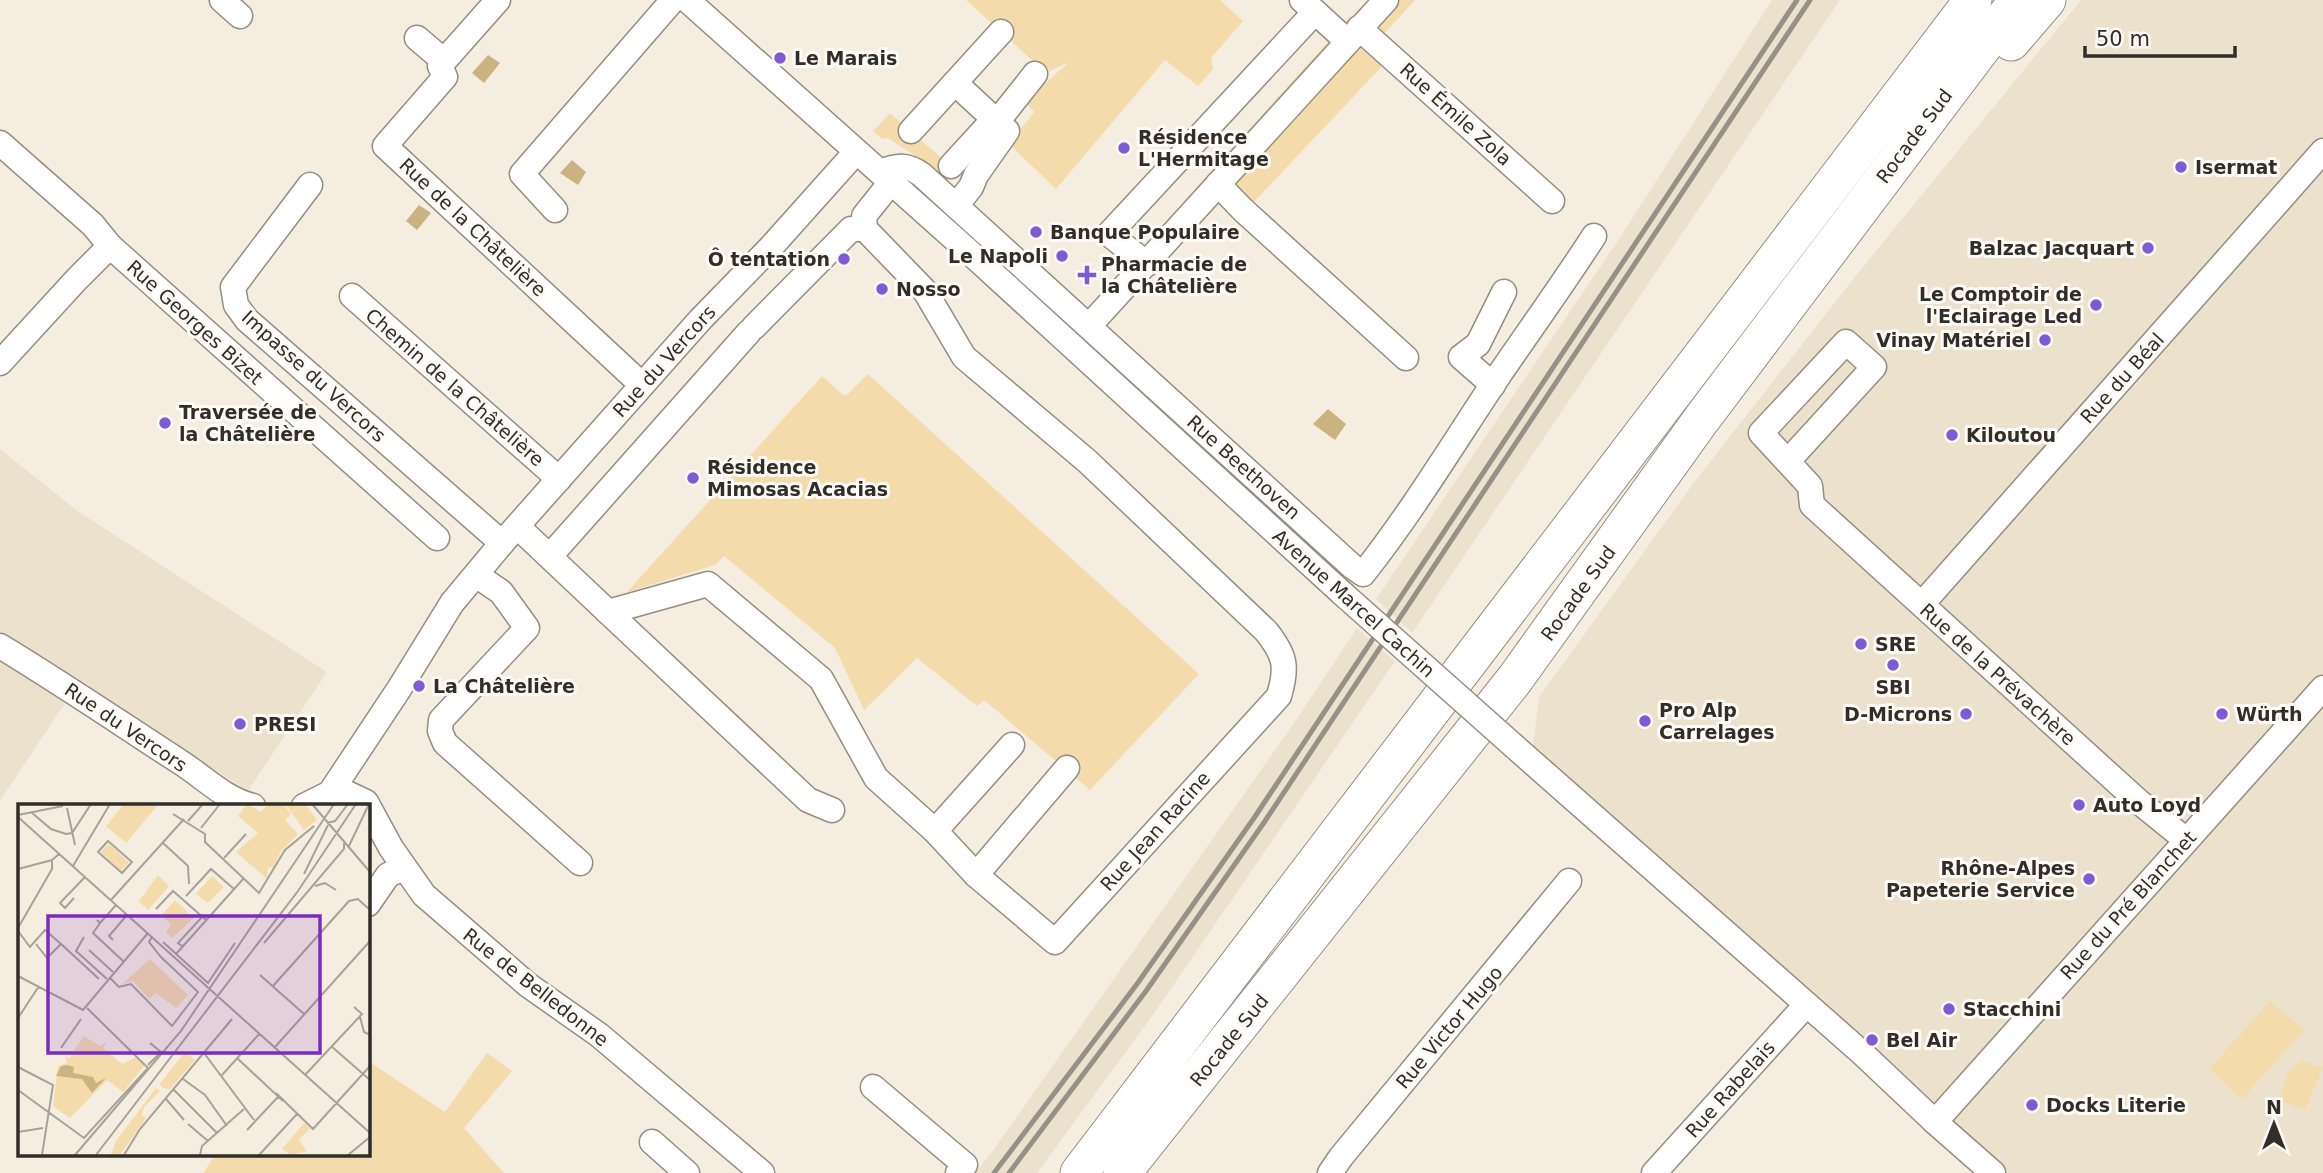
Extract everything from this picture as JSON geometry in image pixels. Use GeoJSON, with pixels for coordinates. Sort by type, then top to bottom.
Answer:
{"type":"FeatureCollection","features":[{"type":"Feature","properties":{"kind":"highway"},"geometry":{"type":"LineString","coordinates":[[1784,248],[1946,0]]}},
{"type":"Feature","properties":{"kind":"highway","name":"Rocade Sud"},"geometry":{"type":"LineString","coordinates":[[1079,1173],[1973,0]]}},
{"type":"Feature","properties":{"kind":"highway","name":"Rocade Sud"},"geometry":{"type":"LineString","coordinates":[[1122,1173],[1515,678],[1789,301],[2018,0]]}},
{"type":"Feature","properties":{"kind":"highway"},"geometry":{"type":"LineString","coordinates":[[1789,301],[2046,0]]}},
{"type":"Feature","properties":{"kind":"street","name":"Rue de la Châtelière"},"geometry":{"type":"LineString","coordinates":[[498,0],[444,60],[440,66],[446,77],[385,146],[642,385]]}},
{"type":"Feature","properties":{"kind":"street"},"geometry":{"type":"LineString","coordinates":[[555,210],[522,174],[673,0]]}},
{"type":"Feature","properties":{"kind":"street","name":"Avenue Marcel Cachin"},"geometry":{"type":"LineString","coordinates":[[687,0],[985,265],[1343,594],[1884,1073],[1993,1173]]}},
{"type":"Feature","properties":{"kind":"street"},"geometry":{"type":"LineString","coordinates":[[1089,326],[1386,0]]}},
{"type":"Feature","properties":{"kind":"street"},"geometry":{"type":"LineString","coordinates":[[1147,264],[1109,234],[1309,6]]}},
{"type":"Feature","properties":{"kind":"street","name":"Rue Émile Zola"},"geometry":{"type":"LineString","coordinates":[[1309,6],[1353,34],[1552,201]]}},
{"type":"Feature","properties":{"kind":"street"},"geometry":{"type":"LineString","coordinates":[[911,131],[1001,32]]}},
{"type":"Feature","properties":{"kind":"street"},"geometry":{"type":"LineString","coordinates":[[417,38],[444,60]]}},
{"type":"Feature","properties":{"kind":"street"},"geometry":{"type":"LineString","coordinates":[[951,166],[996,120],[1035,74]]}},
{"type":"Feature","properties":{"kind":"street"},"geometry":{"type":"LineString","coordinates":[[955,83],[1007,131],[956,206]]}},
{"type":"Feature","properties":{"kind":"street","name":"Rue Georges Bizet"},"geometry":{"type":"LineString","coordinates":[[0,143],[93,225],[110,247],[437,538]]}},
{"type":"Feature","properties":{"kind":"street","name":"Rue du Béal"},"geometry":{"type":"LineString","coordinates":[[1922,604],[2323,151]]}},
{"type":"Feature","properties":{"kind":"street","name":"Rue du Vercors"},"geometry":{"type":"LineString","coordinates":[[308,804],[330,793],[400,689],[452,603],[700,320],[779,239],[856,152]]}},
{"type":"Feature","properties":{"kind":"street","name":"Rue Beethoven"},"geometry":{"type":"LineString","coordinates":[[886,177],[896,165],[918,172],[1353,568],[1363,574],[1402,524],[1594,236]]}},
{"type":"Feature","properties":{"kind":"street"},"geometry":{"type":"LineString","coordinates":[[550,556],[752,329],[850,229],[865,229],[864,216],[886,177]]}},
{"type":"Feature","properties":{"kind":"street"},"geometry":{"type":"LineString","coordinates":[[1217,184],[1406,358]]}},
{"type":"Feature","properties":{"kind":"street","name":"Impasse du Vercors"},"geometry":{"type":"LineString","coordinates":[[310,185],[233,286],[236,304],[247,320],[510,535],[550,556],[808,800],[832,810]]}},
{"type":"Feature","properties":{"kind":"street","name":"Rue Jean Racine"},"geometry":{"type":"LineString","coordinates":[[865,229],[925,291],[964,357],[1079,454],[1266,631],[1281,650],[1286,674],[1279,696],[1055,942],[976,875]]}},
{"type":"Feature","properties":{"kind":"street","name":"Rue Georges Bizet"},"geometry":{"type":"LineString","coordinates":[[0,363],[110,247]]}},
{"type":"Feature","properties":{"kind":"street"},"geometry":{"type":"LineString","coordinates":[[985,265],[1003,247]]}},
{"type":"Feature","properties":{"kind":"street"},"geometry":{"type":"LineString","coordinates":[[1493,385],[1461,357],[1478,344],[1504,292]]}},
{"type":"Feature","properties":{"kind":"street","name":"Chemin de la Châtelière"},"geometry":{"type":"LineString","coordinates":[[352,296],[559,479]]}},
{"type":"Feature","properties":{"kind":"street"},"geometry":{"type":"LineString","coordinates":[[1846,342],[1874,367],[1788,461],[1761,433],[1846,342]]}},
{"type":"Feature","properties":{"kind":"street","name":"Rue de la Prévachère"},"geometry":{"type":"LineString","coordinates":[[1788,461],[1810,486],[1812,505],[2138,801],[2186,840]]}},
{"type":"Feature","properties":{"kind":"street"},"geometry":{"type":"LineString","coordinates":[[476,575],[501,593],[527,628],[442,720],[440,731],[444,743],[580,863]]}},
{"type":"Feature","properties":{"kind":"street"},"geometry":{"type":"LineString","coordinates":[[608,612],[708,584],[821,679],[876,778],[935,831],[976,875],[1067,768]]}},
{"type":"Feature","properties":{"kind":"street","name":"Rue du Vercors"},"geometry":{"type":"LineString","coordinates":[[0,646],[74,691],[217,790],[248,804]]}},
{"type":"Feature","properties":{"kind":"street","name":"Rue du Pré Blanchet"},"geometry":{"type":"LineString","coordinates":[[1935,1122],[2323,688]]}},
{"type":"Feature","properties":{"kind":"street"},"geometry":{"type":"LineString","coordinates":[[935,831],[1012,745]]}},
{"type":"Feature","properties":{"kind":"street","name":"Rue de Belledonne"},"geometry":{"type":"LineString","coordinates":[[330,793],[349,794],[367,804]]}},
{"type":"Feature","properties":{"kind":"street","name":"Rue de Belledonne"},"geometry":{"type":"LineString","coordinates":[[369,809],[396,871],[528,985],[619,1051],[762,1173]]}},
{"type":"Feature","properties":{"kind":"street"},"geometry":{"type":"LineString","coordinates":[[369,903],[396,871]]}},
{"type":"Feature","properties":{"kind":"street","name":"Rue Victor Hugo"},"geometry":{"type":"LineString","coordinates":[[1330,1173],[1569,881]]}},
{"type":"Feature","properties":{"kind":"street","name":"Rue Rabelais"},"geometry":{"type":"LineString","coordinates":[[1654,1173],[1807,1005]]}},
{"type":"Feature","properties":{"kind":"street"},"geometry":{"type":"LineString","coordinates":[[873,1087],[965,1165],[958,1173]]}},
{"type":"Feature","properties":{"kind":"street"},"geometry":{"type":"LineString","coordinates":[[652,1142],[687,1173]]}},
{"type":"Feature","properties":{"kind":"shaded area"},"geometry":{"type":"Polygon","coordinates":[[[966,0],[1220,0],[1243,21],[1211,58],[1213,69],[1198,86],[1165,60],[1056,189],[1009,144],[1034,112],[1025,102],[1069,62],[1046,73],[966,0]]]}},
{"type":"Feature","properties":{"kind":"shaded area"},"geometry":{"type":"Polygon","coordinates":[[[1389,0],[1415,0],[1383,35],[1367,24],[1389,0]]]}},
{"type":"Feature","properties":{"kind":"shaded area"},"geometry":{"type":"Polygon","coordinates":[[[1772,0],[1840,0],[1412,633],[1376,599],[1621,236],[1772,0]]]}},
{"type":"Feature","properties":{"kind":"shaded area"},"geometry":{"type":"Polygon","coordinates":[[[2081,0],[2323,0],[2323,1173],[1993,1173],[1531,761],[1539,697],[1695,481],[1858,273],[2081,0]]]}},
{"type":"Feature","properties":{"kind":"shaded area"},"geometry":{"type":"Polygon","coordinates":[[[1357,35],[1387,61],[1253,203],[1227,178],[1357,35]]]}},
{"type":"Feature","properties":{"kind":"shaded area"},"geometry":{"type":"Polygon","coordinates":[[[1332,37],[1341,42],[1148,256],[1140,251],[1332,37]]]}},
{"type":"Feature","properties":{"kind":"shaded area"},"geometry":{"type":"Polygon","coordinates":[[[488,55],[500,63],[484,83],[472,73],[488,55]]]}},
{"type":"Feature","properties":{"kind":"shaded area"},"geometry":{"type":"Polygon","coordinates":[[[890,113],[945,161],[940,172],[888,138],[882,139],[873,131],[890,113]]]}},
{"type":"Feature","properties":{"kind":"shaded area"},"geometry":{"type":"Polygon","coordinates":[[[572,160],[586,172],[578,185],[560,173],[572,160]]]}},
{"type":"Feature","properties":{"kind":"shaded area"},"geometry":{"type":"Polygon","coordinates":[[[419,205],[431,213],[417,230],[406,221],[419,205]]]}},
{"type":"Feature","properties":{"kind":"shaded area"},"geometry":{"type":"Polygon","coordinates":[[[868,374],[1199,674],[1090,790],[984,700],[977,706],[917,658],[864,710],[835,648],[724,556],[715,565],[627,592],[822,376],[843,395],[847,395],[868,374]]]}},
{"type":"Feature","properties":{"kind":"shaded area"},"geometry":{"type":"Polygon","coordinates":[[[1328,409],[1346,424],[1335,440],[1313,424],[1328,409]]]}},
{"type":"Feature","properties":{"kind":"shaded area"},"geometry":{"type":"Polygon","coordinates":[[[0,449],[79,512],[327,672],[248,791],[79,682],[0,801],[0,449]]]}},
{"type":"Feature","properties":{"kind":"shaded area"},"geometry":{"type":"Polygon","coordinates":[[[1357,628],[1395,661],[1155,1012],[1037,1173],[975,1173],[1292,726],[1357,628]]]}},
{"type":"Feature","properties":{"kind":"shaded area"},"geometry":{"type":"Polygon","coordinates":[[[2270,1001],[2304,1030],[2242,1099],[2209,1069],[2270,1001]]]}},
{"type":"Feature","properties":{"kind":"shaded area"},"geometry":{"type":"Polygon","coordinates":[[[487,1053],[512,1071],[464,1128],[504,1173],[203,1173],[215,1156],[369,1156],[369,1062],[445,1112],[487,1053]]]}},
{"type":"Feature","properties":{"kind":"shaded area"},"geometry":{"type":"Polygon","coordinates":[[[2301,1060],[2323,1068],[2305,1110],[2279,1100],[2287,1075],[2301,1060]]]}},
{"type":"Feature","properties":{"kind":"railway"},"geometry":{"type":"LineString","coordinates":[[994,1173],[1137,984],[1254,818],[1797,0]]}},
{"type":"Feature","properties":{"kind":"railway"},"geometry":{"type":"LineString","coordinates":[[1009,1173],[1146,991],[1263,824],[1810,0]]}},
{"type":"Feature","properties":{"kind":"place","name":"Le Marais"},"geometry":{"type":"Point","coordinates":[780,58]}},
{"type":"Feature","properties":{"kind":"place","name":"Résidence L'Hermitage"},"geometry":{"type":"Point","coordinates":[1124,148]}},
{"type":"Feature","properties":{"kind":"place","name":"Isermat"},"geometry":{"type":"Point","coordinates":[2181,167]}},
{"type":"Feature","properties":{"kind":"place","name":"Banque Populaire"},"geometry":{"type":"Point","coordinates":[1036,232]}},
{"type":"Feature","properties":{"kind":"place","name":"Balzac Jacquart"},"geometry":{"type":"Point","coordinates":[2148,248]}},
{"type":"Feature","properties":{"kind":"place","name":"Le Napoli"},"geometry":{"type":"Point","coordinates":[1062,256]}},
{"type":"Feature","properties":{"kind":"place","name":"Ô tentation"},"geometry":{"type":"Point","coordinates":[844,259]}},
{"type":"Feature","properties":{"kind":"place","name":"Pharmacie de la Châtelière"},"geometry":{"type":"Point","coordinates":[1087,275]}},
{"type":"Feature","properties":{"kind":"place","name":"Nosso"},"geometry":{"type":"Point","coordinates":[882,289]}},
{"type":"Feature","properties":{"kind":"place","name":"Le Comptoir de l'Eclairage Led"},"geometry":{"type":"Point","coordinates":[2096,305]}},
{"type":"Feature","properties":{"kind":"place","name":"Vinay Matériel"},"geometry":{"type":"Point","coordinates":[2045,340]}},
{"type":"Feature","properties":{"kind":"place","name":"Traversée de la Châtelière"},"geometry":{"type":"Point","coordinates":[165,423]}},
{"type":"Feature","properties":{"kind":"place","name":"Kiloutou"},"geometry":{"type":"Point","coordinates":[1952,435]}},
{"type":"Feature","properties":{"kind":"place","name":"Résidence Mimosas Acacias"},"geometry":{"type":"Point","coordinates":[693,478]}},
{"type":"Feature","properties":{"kind":"place","name":"SRE"},"geometry":{"type":"Point","coordinates":[1861,644]}},
{"type":"Feature","properties":{"kind":"place","name":"SBI"},"geometry":{"type":"Point","coordinates":[1893,665]}},
{"type":"Feature","properties":{"kind":"place","name":"La Châtelière"},"geometry":{"type":"Point","coordinates":[419,686]}},
{"type":"Feature","properties":{"kind":"place","name":"D-Microns"},"geometry":{"type":"Point","coordinates":[1966,714]}},
{"type":"Feature","properties":{"kind":"place","name":"Würth"},"geometry":{"type":"Point","coordinates":[2222,714]}},
{"type":"Feature","properties":{"kind":"place","name":"Pro Alp Carrelages"},"geometry":{"type":"Point","coordinates":[1645,721]}},
{"type":"Feature","properties":{"kind":"place","name":"PRESI"},"geometry":{"type":"Point","coordinates":[240,724]}},
{"type":"Feature","properties":{"kind":"place","name":"Auto Loyd"},"geometry":{"type":"Point","coordinates":[2079,805]}},
{"type":"Feature","properties":{"kind":"place","name":"Rhône-Alpes Papeterie Service"},"geometry":{"type":"Point","coordinates":[2089,879]}},
{"type":"Feature","properties":{"kind":"place","name":"Stacchini"},"geometry":{"type":"Point","coordinates":[1949,1009]}},
{"type":"Feature","properties":{"kind":"place","name":"Bel Air"},"geometry":{"type":"Point","coordinates":[1872,1040]}},
{"type":"Feature","properties":{"kind":"place","name":"Docks Literie"},"geometry":{"type":"Point","coordinates":[2032,1105]}}]}
